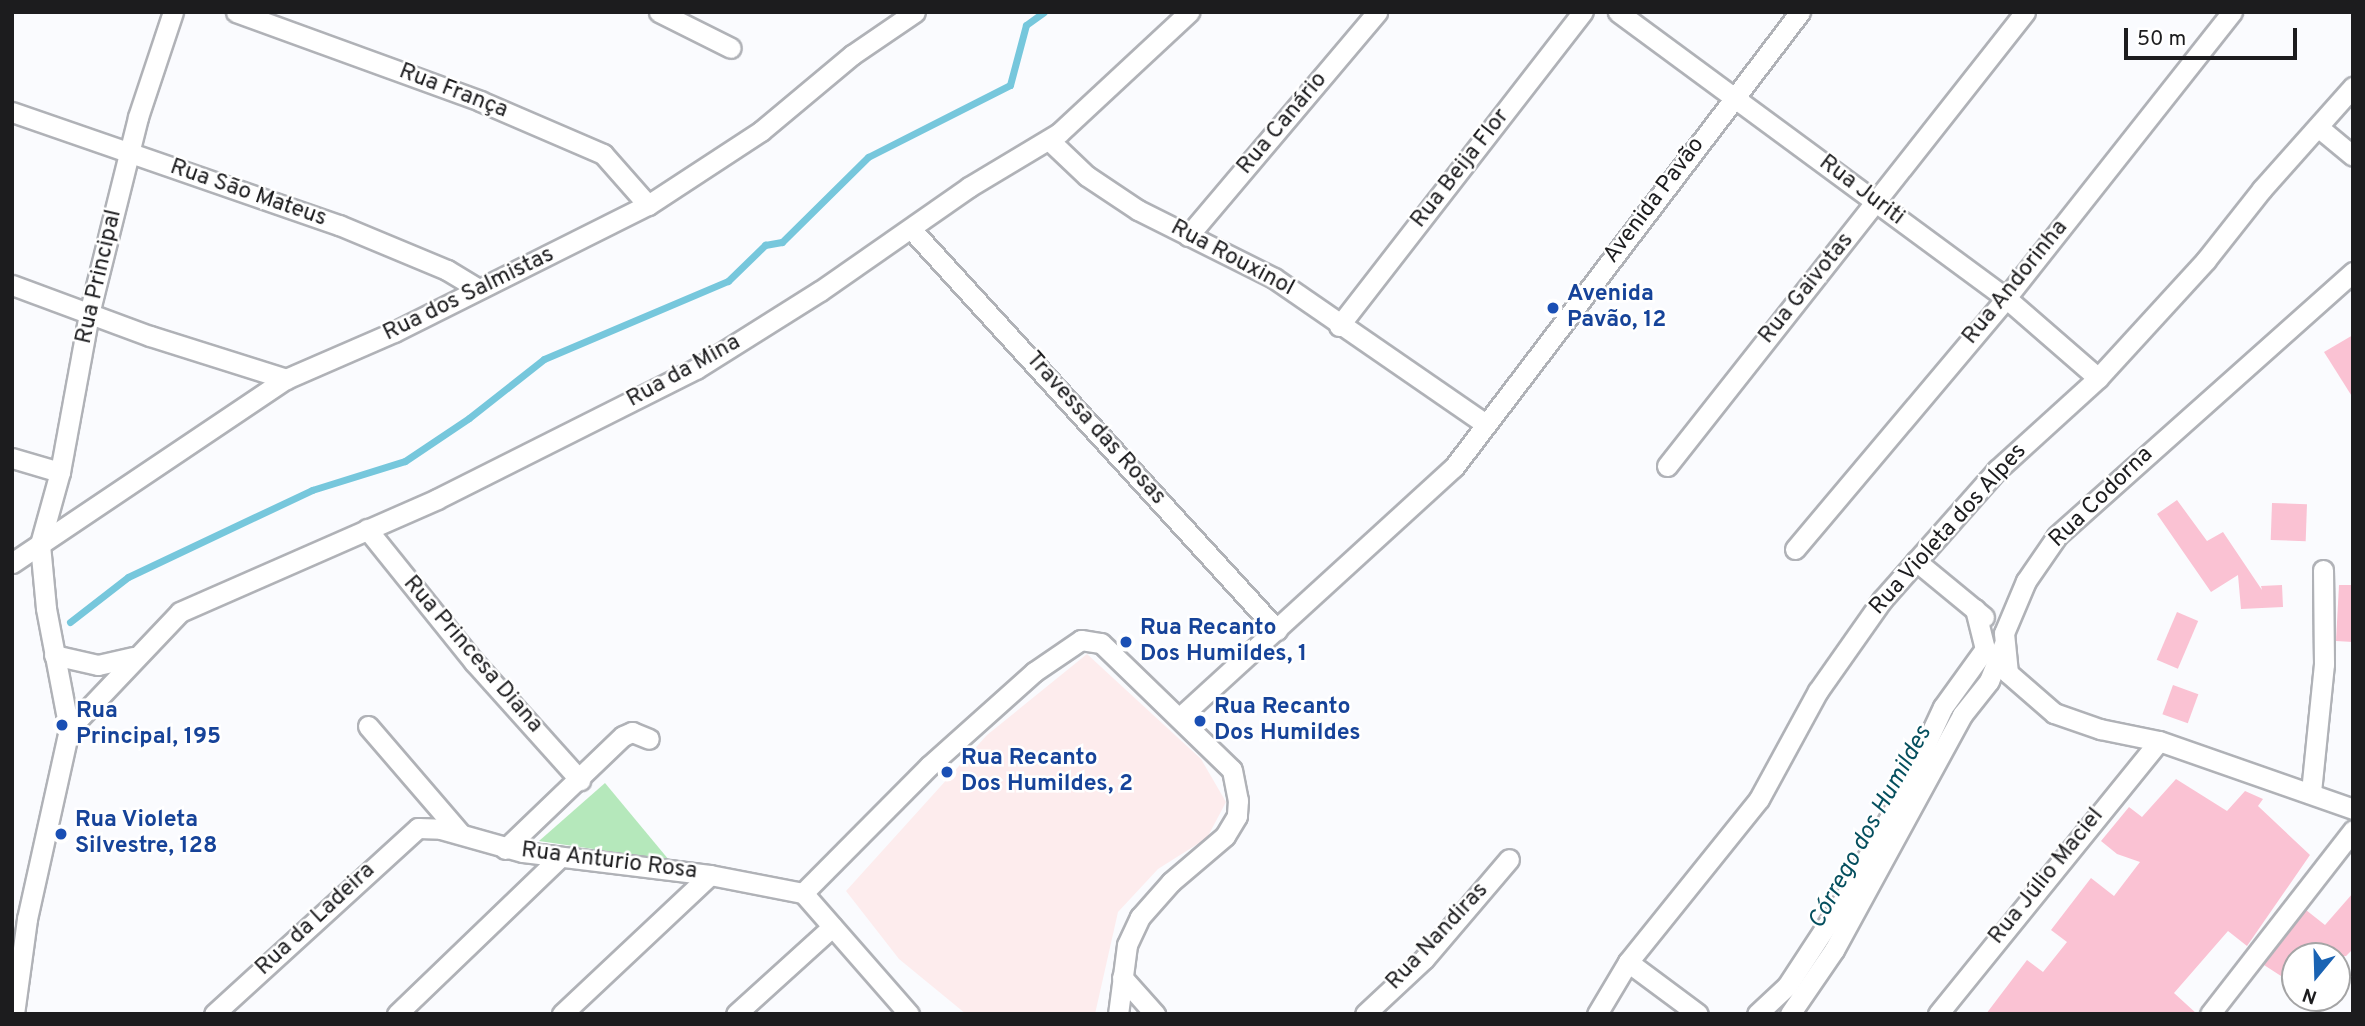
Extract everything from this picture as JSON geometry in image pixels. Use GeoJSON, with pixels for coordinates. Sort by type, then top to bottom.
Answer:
{"type":"FeatureCollection","features":[{"type":"Feature","properties":{"kind":"street","name":"Rua Principal"},"geometry":{"type":"LineString","coordinates":[[40,544],[60,472],[89,314],[130,154],[173,12]]}},
{"type":"Feature","properties":{"kind":"street","name":"Rua França"},"geometry":{"type":"LineString","coordinates":[[236,12],[480,101],[603,154],[649,205]]}},
{"type":"Feature","properties":{"kind":"street"},"geometry":{"type":"LineString","coordinates":[[659,12],[731,48]]}},
{"type":"Feature","properties":{"kind":"street","name":"Rua dos Salmistas"},"geometry":{"type":"LineString","coordinates":[[12,563],[286,379],[479,289],[649,205],[761,131],[852,55],[915,12]]}},
{"type":"Feature","properties":{"kind":"street","name":"Rua da Mina"},"geometry":{"type":"LineString","coordinates":[[68,725],[180,612],[437,499],[696,369],[911,229],[968,187],[1049,140],[1189,12]]}},
{"type":"Feature","properties":{"kind":"street","name":"Rua Canário"},"geometry":{"type":"LineString","coordinates":[[1188,236],[1377,12]]}},
{"type":"Feature","properties":{"kind":"street","name":"Rua Beija Flor"},"geometry":{"type":"LineString","coordinates":[[1339,327],[1583,12]]}},
{"type":"Feature","properties":{"kind":"street","name":"Rua Juriti"},"geometry":{"type":"LineString","coordinates":[[1618,12],[2006,298],[2098,378]]}},
{"type":"Feature","properties":{"kind":"street","name":"Avenida Pavão"},"geometry":{"type":"LineString","coordinates":[[1180,717],[1446,475],[1800,12]]}},
{"type":"Feature","properties":{"kind":"street","name":"Rua Gaivotas"},"geometry":{"type":"LineString","coordinates":[[1667,466],[2025,12]]}},
{"type":"Feature","properties":{"kind":"street","name":"Rua Andorinha"},"geometry":{"type":"LineString","coordinates":[[1795,549],[2006,298],[2232,12]]}},
{"type":"Feature","properties":{"kind":"street","name":"Rua Violeta dos Alpes"},"geometry":{"type":"LineString","coordinates":[[1597,1014],[1628,962],[1759,799],[1841,657],[1916,561],[1997,470],[2098,378],[2206,260],[2262,189],[2353,87]]}},
{"type":"Feature","properties":{"kind":"street","name":"Rua São Mateus"},"geometry":{"type":"LineString","coordinates":[[12,111],[339,225],[447,270],[479,289]]}},
{"type":"Feature","properties":{"kind":"street"},"geometry":{"type":"LineString","coordinates":[[2318,127],[2353,156]]}},
{"type":"Feature","properties":{"kind":"street","name":"Rua Rouxinol"},"geometry":{"type":"LineString","coordinates":[[1049,140],[1087,176],[1188,236],[1274,278],[1339,327],[1486,424]]}},
{"type":"Feature","properties":{"kind":"street","name":"Travessa das Rosas"},"geometry":{"type":"LineString","coordinates":[[911,229],[1277,630]]}},
{"type":"Feature","properties":{"kind":"street","name":"Rua Codorna"},"geometry":{"type":"LineString","coordinates":[[1844,918],[1962,715],[1988,681],[2026,581],[2056,536],[2353,272]]}},
{"type":"Feature","properties":{"kind":"street"},"geometry":{"type":"LineString","coordinates":[[12,285],[89,314],[286,379]]}},
{"type":"Feature","properties":{"kind":"street"},"geometry":{"type":"LineString","coordinates":[[12,458],[60,472]]}},
{"type":"Feature","properties":{"kind":"street","name":"Rua Princesa Diana"},"geometry":{"type":"LineString","coordinates":[[367,528],[458,643],[580,780]]}},
{"type":"Feature","properties":{"kind":"street"},"geometry":{"type":"LineString","coordinates":[[14,1014],[27,919],[68,725],[54,655],[40,544]]}},
{"type":"Feature","properties":{"kind":"street"},"geometry":{"type":"LineString","coordinates":[[1916,561],[1975,609],[2004,637],[2008,673],[2054,713],[2100,729],[2159,741],[2311,792],[2353,809]]}},
{"type":"Feature","properties":{"kind":"street"},"geometry":{"type":"LineString","coordinates":[[2311,792],[2324,664],[2323,570]]}},
{"type":"Feature","properties":{"kind":"street"},"geometry":{"type":"LineString","coordinates":[[1790,1014],[1844,918],[1943,706],[1972,663],[1985,649],[1975,609]]}},
{"type":"Feature","properties":{"kind":"street"},"geometry":{"type":"LineString","coordinates":[[909,1014],[803,893],[929,766],[1034,673],[1081,640],[1101,643],[1233,770],[1237,816],[1226,836],[1171,882],[1140,917],[1127,946],[1118,1014]]}},
{"type":"Feature","properties":{"kind":"street"},"geometry":{"type":"LineString","coordinates":[[54,655],[98,665],[133,657]]}},
{"type":"Feature","properties":{"kind":"street"},"geometry":{"type":"LineString","coordinates":[[1972,663],[1988,681]]}},
{"type":"Feature","properties":{"kind":"street"},"geometry":{"type":"LineString","coordinates":[[1943,706],[1962,715]]}},
{"type":"Feature","properties":{"kind":"street"},"geometry":{"type":"LineString","coordinates":[[368,726],[460,833]]}},
{"type":"Feature","properties":{"kind":"street"},"geometry":{"type":"LineString","coordinates":[[505,849],[624,736],[632,732],[649,739]]}},
{"type":"Feature","properties":{"kind":"street","name":"Rua Júlio Maciel"},"geometry":{"type":"LineString","coordinates":[[1938,1014],[2159,741]]}},
{"type":"Feature","properties":{"kind":"street","name":"Rua Anturio Rosa"},"geometry":{"type":"LineString","coordinates":[[418,828],[460,833],[505,849],[710,875],[803,893]]}},
{"type":"Feature","properties":{"kind":"street","name":"Rua da Ladeira"},"geometry":{"type":"LineString","coordinates":[[214,1014],[418,828]]}},
{"type":"Feature","properties":{"kind":"street"},"geometry":{"type":"LineString","coordinates":[[2210,1014],[2353,830]]}},
{"type":"Feature","properties":{"kind":"street"},"geometry":{"type":"LineString","coordinates":[[397,1014],[559,857]]}},
{"type":"Feature","properties":{"kind":"street","name":"Rua Nandiras"},"geometry":{"type":"LineString","coordinates":[[1365,1014],[1424,959],[1509,859]]}},
{"type":"Feature","properties":{"kind":"street"},"geometry":{"type":"LineString","coordinates":[[562,1014],[710,875]]}},
{"type":"Feature","properties":{"kind":"street"},"geometry":{"type":"LineString","coordinates":[[1757,1014],[1787,986],[1844,918]]}},
{"type":"Feature","properties":{"kind":"street"},"geometry":{"type":"LineString","coordinates":[[736,1014],[832,927]]}},
{"type":"Feature","properties":{"kind":"street"},"geometry":{"type":"LineString","coordinates":[[1628,962],[1698,1014]]}},
{"type":"Feature","properties":{"kind":"street"},"geometry":{"type":"LineString","coordinates":[[1122,977],[1155,1014]]}},
{"type":"Feature","properties":{"kind":"shaded area"},"geometry":{"type":"Polygon","coordinates":[[[1087,654],[1201,759],[1226,802],[1207,838],[1158,869],[1118,912],[1095,1014],[966,1014],[899,959],[846,891],[987,735],[1087,654]]]}},
{"type":"Feature","properties":{"kind":"green space"},"geometry":{"type":"Polygon","coordinates":[[[605,783],[669,860],[539,841],[605,783]]]}},
{"type":"Feature","properties":{"kind":"building"},"geometry":{"type":"Polygon","coordinates":[[[2353,335],[2353,398],[2324,352],[2353,335]]]}},
{"type":"Feature","properties":{"kind":"building"},"geometry":{"type":"Polygon","coordinates":[[[2177,500],[2207,541],[2223,532],[2262,590],[2261,586],[2282,585],[2283,607],[2241,609],[2238,575],[2211,592],[2157,514],[2177,500]]]}},
{"type":"Feature","properties":{"kind":"building"},"geometry":{"type":"Polygon","coordinates":[[[2272,503],[2307,504],[2306,541],[2271,540],[2272,503]]]}},
{"type":"Feature","properties":{"kind":"building"},"geometry":{"type":"Polygon","coordinates":[[[2339,585],[2353,585],[2353,642],[2336,641],[2339,585]]]}},
{"type":"Feature","properties":{"kind":"building"},"geometry":{"type":"Polygon","coordinates":[[[2177,612],[2198,621],[2178,669],[2157,660],[2177,612]]]}},
{"type":"Feature","properties":{"kind":"building"},"geometry":{"type":"Polygon","coordinates":[[[2173,685],[2198,694],[2188,723],[2162,714],[2173,685]]]}},
{"type":"Feature","properties":{"kind":"building"},"geometry":{"type":"Polygon","coordinates":[[[2176,779],[2227,811],[2245,791],[2263,799],[2258,806],[2310,855],[2247,946],[2228,931],[2174,993],[2197,1014],[1986,1014],[2027,960],[2043,972],[2067,942],[2051,930],[2091,878],[2114,896],[2140,862],[2117,854],[2101,841],[2129,807],[2142,817],[2176,779]]]}},
{"type":"Feature","properties":{"kind":"building"},"geometry":{"type":"Polygon","coordinates":[[[2353,893],[2351,951],[2351,942],[2282,942],[2306,910],[2325,925],[2353,893]]]}},
{"type":"Feature","properties":{"kind":"building"},"geometry":{"type":"Polygon","coordinates":[[[2281,943],[2281,976],[2264,965],[2281,943]]]}},
{"type":"Feature","properties":{"kind":"waterway"},"geometry":{"type":"LineString","coordinates":[[70,622],[128,577],[312,490],[405,461],[469,418],[544,359],[728,281],[765,245],[782,242],[868,157],[1010,85],[1026,25],[1044,12]]}},
{"type":"Feature","properties":{"kind":"waterway","name":"Córrego dos Humildes"},"geometry":{"type":"LineString","coordinates":[[1965,698],[1986,663]]}},
{"type":"Feature","properties":{"kind":"place","name":"Avenida Pavão, 12"},"geometry":{"type":"Point","coordinates":[1553,308]}},
{"type":"Feature","properties":{"kind":"place","name":"Rua Recanto Dos Humildes, 1"},"geometry":{"type":"Point","coordinates":[1126,642]}},
{"type":"Feature","properties":{"kind":"place","name":"Rua Recanto Dos Humildes"},"geometry":{"type":"Point","coordinates":[1200,721]}},
{"type":"Feature","properties":{"kind":"place","name":"Rua Principal, 195"},"geometry":{"type":"Point","coordinates":[62,725]}},
{"type":"Feature","properties":{"kind":"place","name":"Rua Recanto Dos Humildes, 2"},"geometry":{"type":"Point","coordinates":[947,772]}},
{"type":"Feature","properties":{"kind":"place","name":"Rua Violeta Silvestre, 128"},"geometry":{"type":"Point","coordinates":[61,834]}}]}
